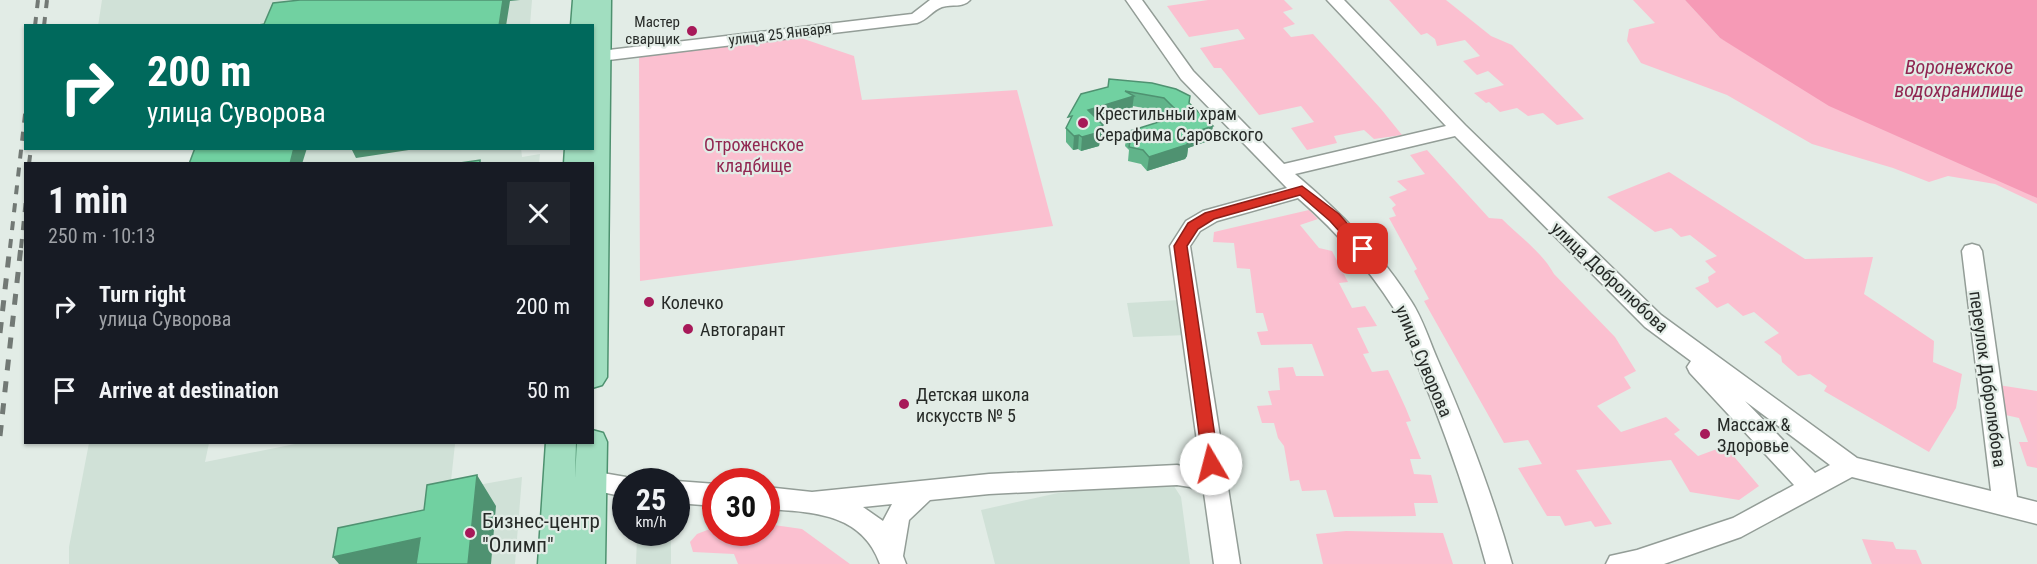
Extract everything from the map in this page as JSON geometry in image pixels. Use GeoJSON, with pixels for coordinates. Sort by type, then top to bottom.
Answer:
{"type":"FeatureCollection","features":[{"type":"Feature","properties":{"kind":"main road"},"geometry":{"type":"LineString","coordinates":[[581,24],[583,0]]}},
{"type":"Feature","properties":{"kind":"main road"},"geometry":{"type":"LineString","coordinates":[[594,217],[596,57],[601,0]]}},
{"type":"Feature","properties":{"kind":"main road"},"geometry":{"type":"LineString","coordinates":[[555,564],[562,444]]}},
{"type":"Feature","properties":{"kind":"main road"},"geometry":{"type":"LineString","coordinates":[[564,444],[571,452],[571,483],[575,485],[591,481]]}},
{"type":"Feature","properties":{"kind":"main road"},"geometry":{"type":"LineString","coordinates":[[588,564],[592,444]]}},
{"type":"Feature","properties":{"kind":"street","name":"улица 25 Января"},"geometry":{"type":"LineString","coordinates":[[596,57],[917,18],[936,3],[962,0]]}},
{"type":"Feature","properties":{"kind":"street","name":"улица Суворова"},"geometry":{"type":"LineString","coordinates":[[1134,0],[1187,75],[1280,171],[1334,218],[1363,249],[1404,307],[1437,385],[1488,524],[1499,564]]}},
{"type":"Feature","properties":{"kind":"street","name":"улица Добролюбова"},"geometry":{"type":"LineString","coordinates":[[1335,0],[1459,129],[1653,321],[1850,466],[2037,513]]}},
{"type":"Feature","properties":{"kind":"street"},"geometry":{"type":"LineString","coordinates":[[1280,171],[1459,129]]}},
{"type":"Feature","properties":{"kind":"street"},"geometry":{"type":"LineString","coordinates":[[1227,564],[1180,246],[1193,226],[1210,216],[1302,190]]}},
{"type":"Feature","properties":{"kind":"street","name":"переулок Добролюбова"},"geometry":{"type":"LineString","coordinates":[[1972,251],[2006,507]]}},
{"type":"Feature","properties":{"kind":"street"},"geometry":{"type":"LineString","coordinates":[[1653,321],[1811,486]]}},
{"type":"Feature","properties":{"kind":"street"},"geometry":{"type":"LineString","coordinates":[[1619,564],[1637,562],[1741,526],[1850,466]]}},
{"type":"Feature","properties":{"kind":"street"},"geometry":{"type":"LineString","coordinates":[[780,499],[816,501],[989,484],[1177,475],[1192,477],[1214,486]]}},
{"type":"Feature","properties":{"kind":"street"},"geometry":{"type":"LineString","coordinates":[[591,481],[612,485]]}},
{"type":"Feature","properties":{"kind":"street"},"geometry":{"type":"LineString","coordinates":[[892,560],[893,525],[900,510],[909,500],[924,490]]}},
{"type":"Feature","properties":{"kind":"street"},"geometry":{"type":"LineString","coordinates":[[816,501],[854,514],[870,524],[884,539],[892,560]]}},
{"type":"Feature","properties":{"kind":"shaded area"},"geometry":{"type":"Polygon","coordinates":[[[102,0],[532,0],[530,24],[276,24],[279,17],[259,24],[98,24],[102,0]]]}},
{"type":"Feature","properties":{"kind":"shaded area"},"geometry":{"type":"Polygon","coordinates":[[[193,150],[521,150],[522,157],[540,154],[539,162],[189,162],[193,150]]]}},
{"type":"Feature","properties":{"kind":"shaded area"},"geometry":{"type":"Polygon","coordinates":[[[1179,300],[1188,335],[1133,337],[1127,303],[1179,300]]]}},
{"type":"Feature","properties":{"kind":"shaded area"},"geometry":{"type":"Polygon","coordinates":[[[89,444],[209,444],[205,462],[295,444],[455,444],[450,490],[522,477],[515,564],[69,564],[69,547],[89,444]]]}},
{"type":"Feature","properties":{"kind":"shaded area"},"geometry":{"type":"Polygon","coordinates":[[[1170,480],[1181,497],[1190,564],[995,564],[981,510],[1058,493],[1170,480]]]}},
{"type":"Feature","properties":{"kind":"shaded area"},"geometry":{"type":"Polygon","coordinates":[[[637,546],[671,546],[671,564],[636,564],[637,546]]]}},
{"type":"Feature","properties":{"kind":"green space"},"geometry":{"type":"Polygon","coordinates":[[[1208,0],[1284,0],[1293,9],[1283,12],[1295,24],[1283,28],[1291,37],[1313,34],[1402,135],[1374,139],[1364,130],[1334,136],[1337,143],[1307,150],[1291,128],[1314,122],[1301,106],[1259,115],[1221,68],[1214,68],[1200,48],[1245,39],[1238,29],[1189,37],[1167,6],[1208,0]]]}},
{"type":"Feature","properties":{"kind":"green space"},"geometry":{"type":"Polygon","coordinates":[[[1389,0],[1446,0],[1491,36],[1512,45],[1584,119],[1557,125],[1543,113],[1528,116],[1517,108],[1500,112],[1474,93],[1504,85],[1488,71],[1477,75],[1463,61],[1480,56],[1465,40],[1437,46],[1435,39],[1427,33],[1421,35],[1389,0]]]}},
{"type":"Feature","properties":{"kind":"green space"},"geometry":{"type":"Polygon","coordinates":[[[1633,0],[1685,0],[1720,38],[2037,198],[2037,204],[1995,184],[1948,176],[1929,182],[1893,168],[1812,144],[1727,95],[1641,63],[1627,41],[1629,29],[1655,23],[1633,0]]]}},
{"type":"Feature","properties":{"kind":"green space","name":"Отроженское кладбище"},"geometry":{"type":"Polygon","coordinates":[[[801,38],[854,56],[862,100],[1017,90],[1053,226],[640,281],[639,56],[801,38]]]}},
{"type":"Feature","properties":{"kind":"green space"},"geometry":{"type":"Polygon","coordinates":[[[1427,150],[1489,218],[1502,219],[1537,251],[1554,274],[1615,337],[1636,371],[1624,377],[1631,388],[1597,406],[1621,432],[1666,417],[1680,430],[1674,434],[1698,456],[1725,446],[1759,486],[1739,500],[1690,492],[1671,460],[1576,470],[1612,524],[1595,527],[1591,521],[1565,526],[1560,516],[1547,516],[1518,468],[1542,464],[1528,440],[1504,443],[1424,301],[1429,299],[1414,271],[1417,269],[1389,218],[1396,216],[1392,208],[1396,205],[1389,197],[1407,190],[1397,181],[1425,174],[1410,155],[1427,150]]]}},
{"type":"Feature","properties":{"kind":"green space"},"geometry":{"type":"Polygon","coordinates":[[[1669,172],[1805,259],[1873,257],[1864,294],[1934,341],[1933,362],[1962,374],[1956,408],[1929,452],[1824,391],[1827,386],[1810,374],[1798,376],[1782,362],[1781,356],[1764,342],[1779,333],[1754,312],[1743,316],[1728,303],[1717,308],[1695,288],[1709,282],[1708,277],[1716,272],[1705,261],[1717,256],[1690,235],[1681,237],[1671,228],[1655,232],[1607,197],[1669,172]]]}},
{"type":"Feature","properties":{"kind":"green space"},"geometry":{"type":"Polygon","coordinates":[[[1309,210],[1318,219],[1300,225],[1319,248],[1332,251],[1348,282],[1339,283],[1352,308],[1365,306],[1377,326],[1357,328],[1369,353],[1363,354],[1372,372],[1388,370],[1406,408],[1411,421],[1406,422],[1421,459],[1410,459],[1414,474],[1431,475],[1438,503],[1414,503],[1416,516],[1334,517],[1326,490],[1302,491],[1299,480],[1290,481],[1284,446],[1278,438],[1274,423],[1262,423],[1257,406],[1272,405],[1268,391],[1280,390],[1278,368],[1293,367],[1296,376],[1324,376],[1312,344],[1261,345],[1257,332],[1268,331],[1263,313],[1256,313],[1250,269],[1237,268],[1234,243],[1213,242],[1214,232],[1309,210]]]}},
{"type":"Feature","properties":{"kind":"green space"},"geometry":{"type":"Polygon","coordinates":[[[1998,385],[2037,391],[2037,468],[2027,466],[2019,442],[2028,442],[2019,418],[2001,414],[1998,385]]]}},
{"type":"Feature","properties":{"kind":"green space"},"geometry":{"type":"Polygon","coordinates":[[[780,526],[802,529],[850,564],[738,564],[734,554],[693,552],[690,542],[702,532],[702,546],[780,546],[780,526]]]}},
{"type":"Feature","properties":{"kind":"green space"},"geometry":{"type":"Polygon","coordinates":[[[1346,531],[1443,533],[1453,564],[1323,564],[1316,534],[1346,531]]]}},
{"type":"Feature","properties":{"kind":"green space"},"geometry":{"type":"Polygon","coordinates":[[[1862,539],[1893,542],[1896,549],[1916,550],[1922,564],[1872,564],[1862,539]]]}},
{"type":"Feature","properties":{"kind":"water","name":"Воронежское водохранилище"},"geometry":{"type":"Polygon","coordinates":[[[1685,0],[2037,0],[2037,198],[1829,106],[1720,38],[1685,0]]]}},
{"type":"Feature","properties":{"kind":"building"},"geometry":{"type":"Polygon","coordinates":[[[300,0],[503,0],[499,24],[264,24],[273,3],[300,0]]]}},
{"type":"Feature","properties":{"kind":"building"},"geometry":{"type":"Polygon","coordinates":[[[1109,79],[1152,83],[1176,89],[1190,96],[1189,103],[1213,126],[1189,134],[1189,142],[1186,145],[1149,157],[1143,150],[1129,147],[1131,137],[1127,132],[1181,115],[1164,98],[1125,91],[1134,96],[1088,110],[1103,125],[1098,127],[1100,132],[1082,137],[1074,136],[1066,128],[1072,116],[1068,117],[1081,94],[1108,87],[1109,79]]]}},
{"type":"Feature","properties":{"kind":"building"},"geometry":{"type":"Polygon","coordinates":[[[194,150],[294,150],[290,162],[190,162],[194,150]]]}},
{"type":"Feature","properties":{"kind":"building"},"geometry":{"type":"Polygon","coordinates":[[[477,475],[468,564],[416,564],[420,538],[333,557],[338,528],[424,510],[427,485],[477,475]]]}},
{"type":"Feature","properties":{"kind":"railway"},"geometry":{"type":"LineString","coordinates":[[35,24],[38,0]]}},
{"type":"Feature","properties":{"kind":"railway"},"geometry":{"type":"LineString","coordinates":[[44,24],[47,0]]}},
{"type":"Feature","properties":{"kind":"railway"},"geometry":{"type":"LineString","coordinates":[[10,248],[24,124]]}},
{"type":"Feature","properties":{"kind":"railway"},"geometry":{"type":"LineString","coordinates":[[29,162],[31,150]]}},
{"type":"Feature","properties":{"kind":"railway"},"geometry":{"type":"LineString","coordinates":[[21,248],[24,219]]}},
{"type":"Feature","properties":{"kind":"railway"},"geometry":{"type":"LineString","coordinates":[[0,333],[10,246]]}},
{"type":"Feature","properties":{"kind":"railway"},"geometry":{"type":"LineString","coordinates":[[0,436],[21,246]]}},
{"type":"Feature","properties":{"kind":"place","name":"Мастер сварщик"},"geometry":{"type":"Point","coordinates":[692,31]}},
{"type":"Feature","properties":{"kind":"place","name":"Крестильный храм Серафима Саровского"},"geometry":{"type":"Point","coordinates":[1083,123]}},
{"type":"Feature","properties":{"kind":"place","name":"Колечко"},"geometry":{"type":"Point","coordinates":[649,302]}},
{"type":"Feature","properties":{"kind":"place","name":"Автогарант"},"geometry":{"type":"Point","coordinates":[688,329]}},
{"type":"Feature","properties":{"kind":"place","name":"Детская школа искусств № 5"},"geometry":{"type":"Point","coordinates":[904,404]}},
{"type":"Feature","properties":{"kind":"place","name":"Массаж & Здоровье"},"geometry":{"type":"Point","coordinates":[1705,434]}},
{"type":"Feature","properties":{"kind":"place","name":"Бизнес-центр \"Олимп\""},"geometry":{"type":"Point","coordinates":[470,533]}},
{"type":"Feature","properties":{"kind":"route"},"geometry":{"type":"LineString","coordinates":[[1211,464],[1180,246],[1193,226],[1210,216],[1302,190],[1334,218],[1363,249]]}}]}
